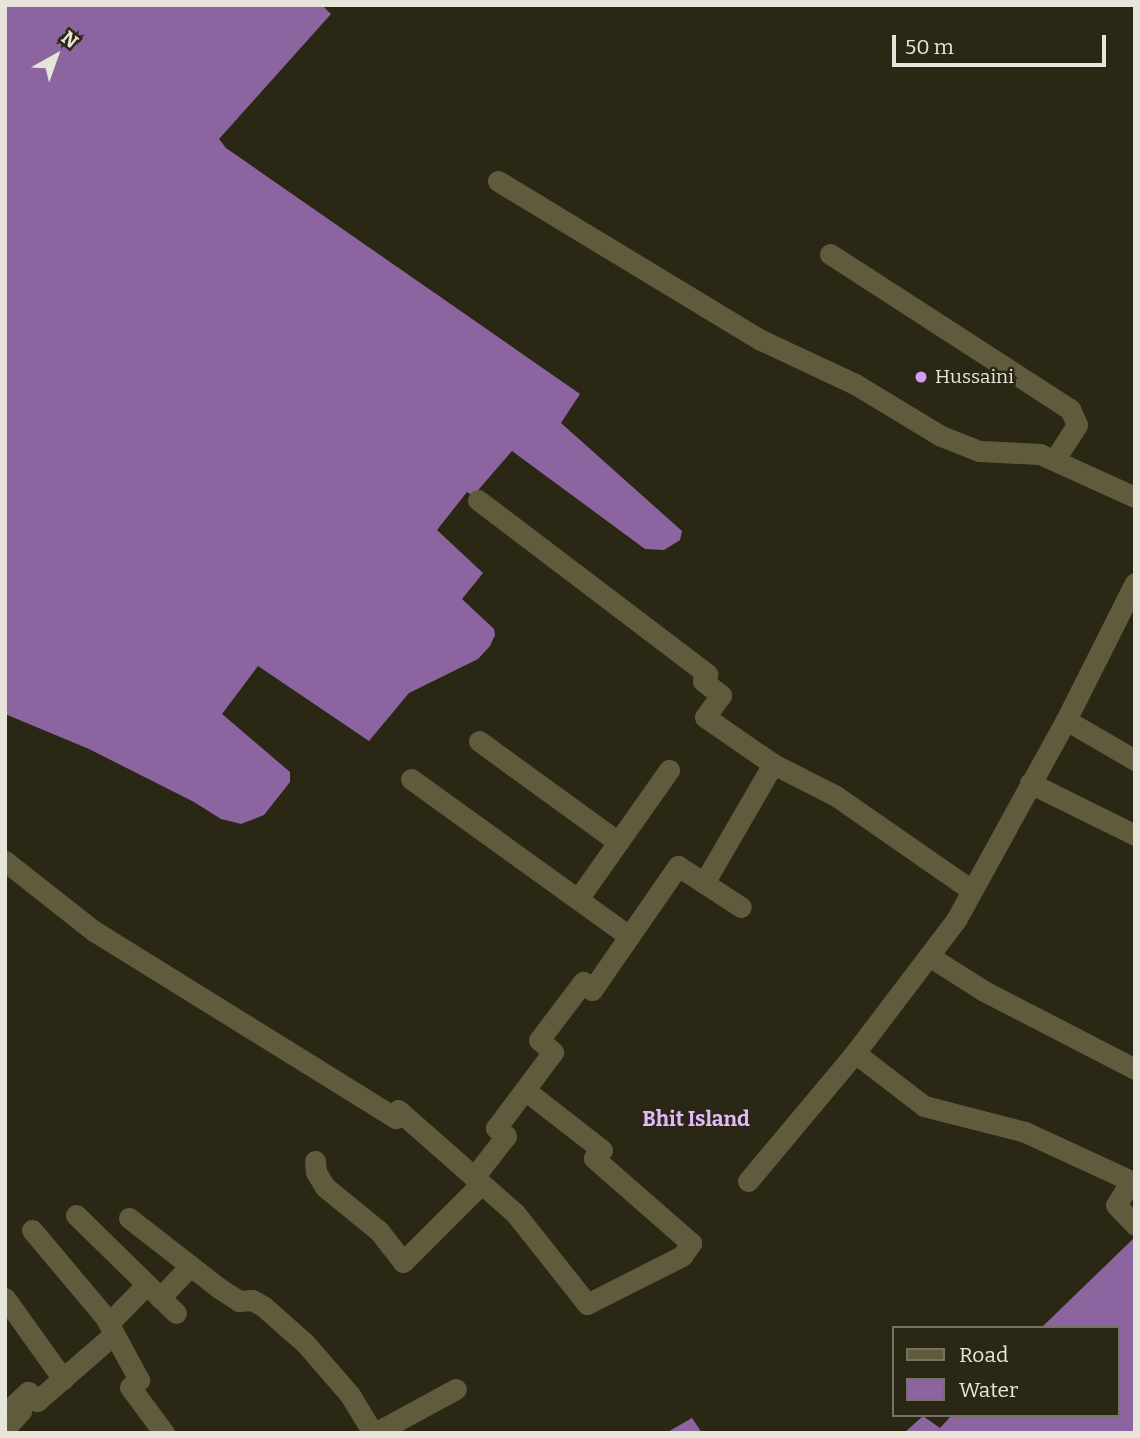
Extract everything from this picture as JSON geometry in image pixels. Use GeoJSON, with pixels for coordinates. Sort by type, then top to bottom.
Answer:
{"type":"FeatureCollection","features":[{"type":"Feature","properties":{"kind":"street"},"geometry":{"type":"LineString","coordinates":[[498,181],[761,341],[855,384],[941,436],[979,451],[1040,454],[1135,497]]}},
{"type":"Feature","properties":{"kind":"street"},"geometry":{"type":"LineString","coordinates":[[830,254],[1070,409],[1077,425],[1055,459]]}},
{"type":"Feature","properties":{"kind":"street"},"geometry":{"type":"LineString","coordinates":[[478,500],[707,674],[703,681],[721,695],[705,717],[773,764],[836,796],[971,890]]}},
{"type":"Feature","properties":{"kind":"street"},"geometry":{"type":"LineString","coordinates":[[748,1181],[855,1053],[956,920],[1066,720],[1135,583]]}},
{"type":"Feature","properties":{"kind":"street"},"geometry":{"type":"LineString","coordinates":[[1066,720],[1135,760]]}},
{"type":"Feature","properties":{"kind":"street"},"geometry":{"type":"LineString","coordinates":[[479,741],[618,842]]}},
{"type":"Feature","properties":{"kind":"street"},"geometry":{"type":"LineString","coordinates":[[704,883],[773,764]]}},
{"type":"Feature","properties":{"kind":"street"},"geometry":{"type":"LineString","coordinates":[[578,899],[669,770]]}},
{"type":"Feature","properties":{"kind":"street"},"geometry":{"type":"LineString","coordinates":[[411,779],[629,936]]}},
{"type":"Feature","properties":{"kind":"street"},"geometry":{"type":"LineString","coordinates":[[1030,783],[1135,835]]}},
{"type":"Feature","properties":{"kind":"street"},"geometry":{"type":"LineString","coordinates":[[5,860],[94,931],[396,1118],[398,1110],[515,1213],[587,1304],[682,1256],[691,1243],[594,1158],[602,1150],[525,1090]]}},
{"type":"Feature","properties":{"kind":"street"},"geometry":{"type":"LineString","coordinates":[[315,1161],[316,1172],[325,1187],[379,1231],[403,1262],[478,1180],[506,1136],[496,1128],[553,1052],[539,1040],[583,982],[592,990],[678,866],[741,907]]}},
{"type":"Feature","properties":{"kind":"street"},"geometry":{"type":"LineString","coordinates":[[929,956],[984,991],[1135,1069]]}},
{"type":"Feature","properties":{"kind":"street"},"geometry":{"type":"LineString","coordinates":[[855,1053],[924,1106],[1025,1132],[1131,1181],[1116,1205],[1135,1225]]}},
{"type":"Feature","properties":{"kind":"street"},"geometry":{"type":"LineString","coordinates":[[76,1215],[176,1313]]}},
{"type":"Feature","properties":{"kind":"street"},"geometry":{"type":"LineString","coordinates":[[128,1218],[189,1267],[239,1301],[252,1300],[263,1306],[305,1343],[350,1395],[374,1433],[456,1389]]}},
{"type":"Feature","properties":{"kind":"street"},"geometry":{"type":"LineString","coordinates":[[32,1230],[111,1329],[139,1380],[130,1387],[164,1433]]}},
{"type":"Feature","properties":{"kind":"street"},"geometry":{"type":"LineString","coordinates":[[7,1426],[21,1411],[15,1404],[28,1392],[37,1401],[153,1291],[189,1267]]}},
{"type":"Feature","properties":{"kind":"street"},"geometry":{"type":"LineString","coordinates":[[5,1298],[62,1379]]}},
{"type":"Feature","properties":{"kind":"water"},"geometry":{"type":"Polygon","coordinates":[[[5,5],[322,5],[331,14],[219,139],[226,148],[580,394],[561,423],[682,531],[680,540],[664,550],[645,549],[512,451],[473,496],[467,492],[437,530],[483,573],[462,599],[494,629],[495,635],[490,646],[478,659],[409,693],[369,741],[258,666],[222,714],[290,772],[290,782],[264,815],[241,824],[221,819],[194,802],[89,749],[5,714],[5,5]]]}},
{"type":"Feature","properties":{"kind":"water"},"geometry":{"type":"Polygon","coordinates":[[[1135,1237],[1135,1433],[904,1433],[922,1417],[940,1428],[950,1417],[1119,1417],[1119,1326],[1043,1326],[1135,1237]]]}},
{"type":"Feature","properties":{"kind":"water"},"geometry":{"type":"Polygon","coordinates":[[[692,1418],[702,1433],[666,1433],[692,1418]]]}},
{"type":"Feature","properties":{"kind":"place","name":"Hussaini"},"geometry":{"type":"Point","coordinates":[921,377]}},
{"type":"Feature","properties":{"kind":"district","name":"Bhit Island"},"geometry":{"type":"Point","coordinates":[696,1119]}}]}
